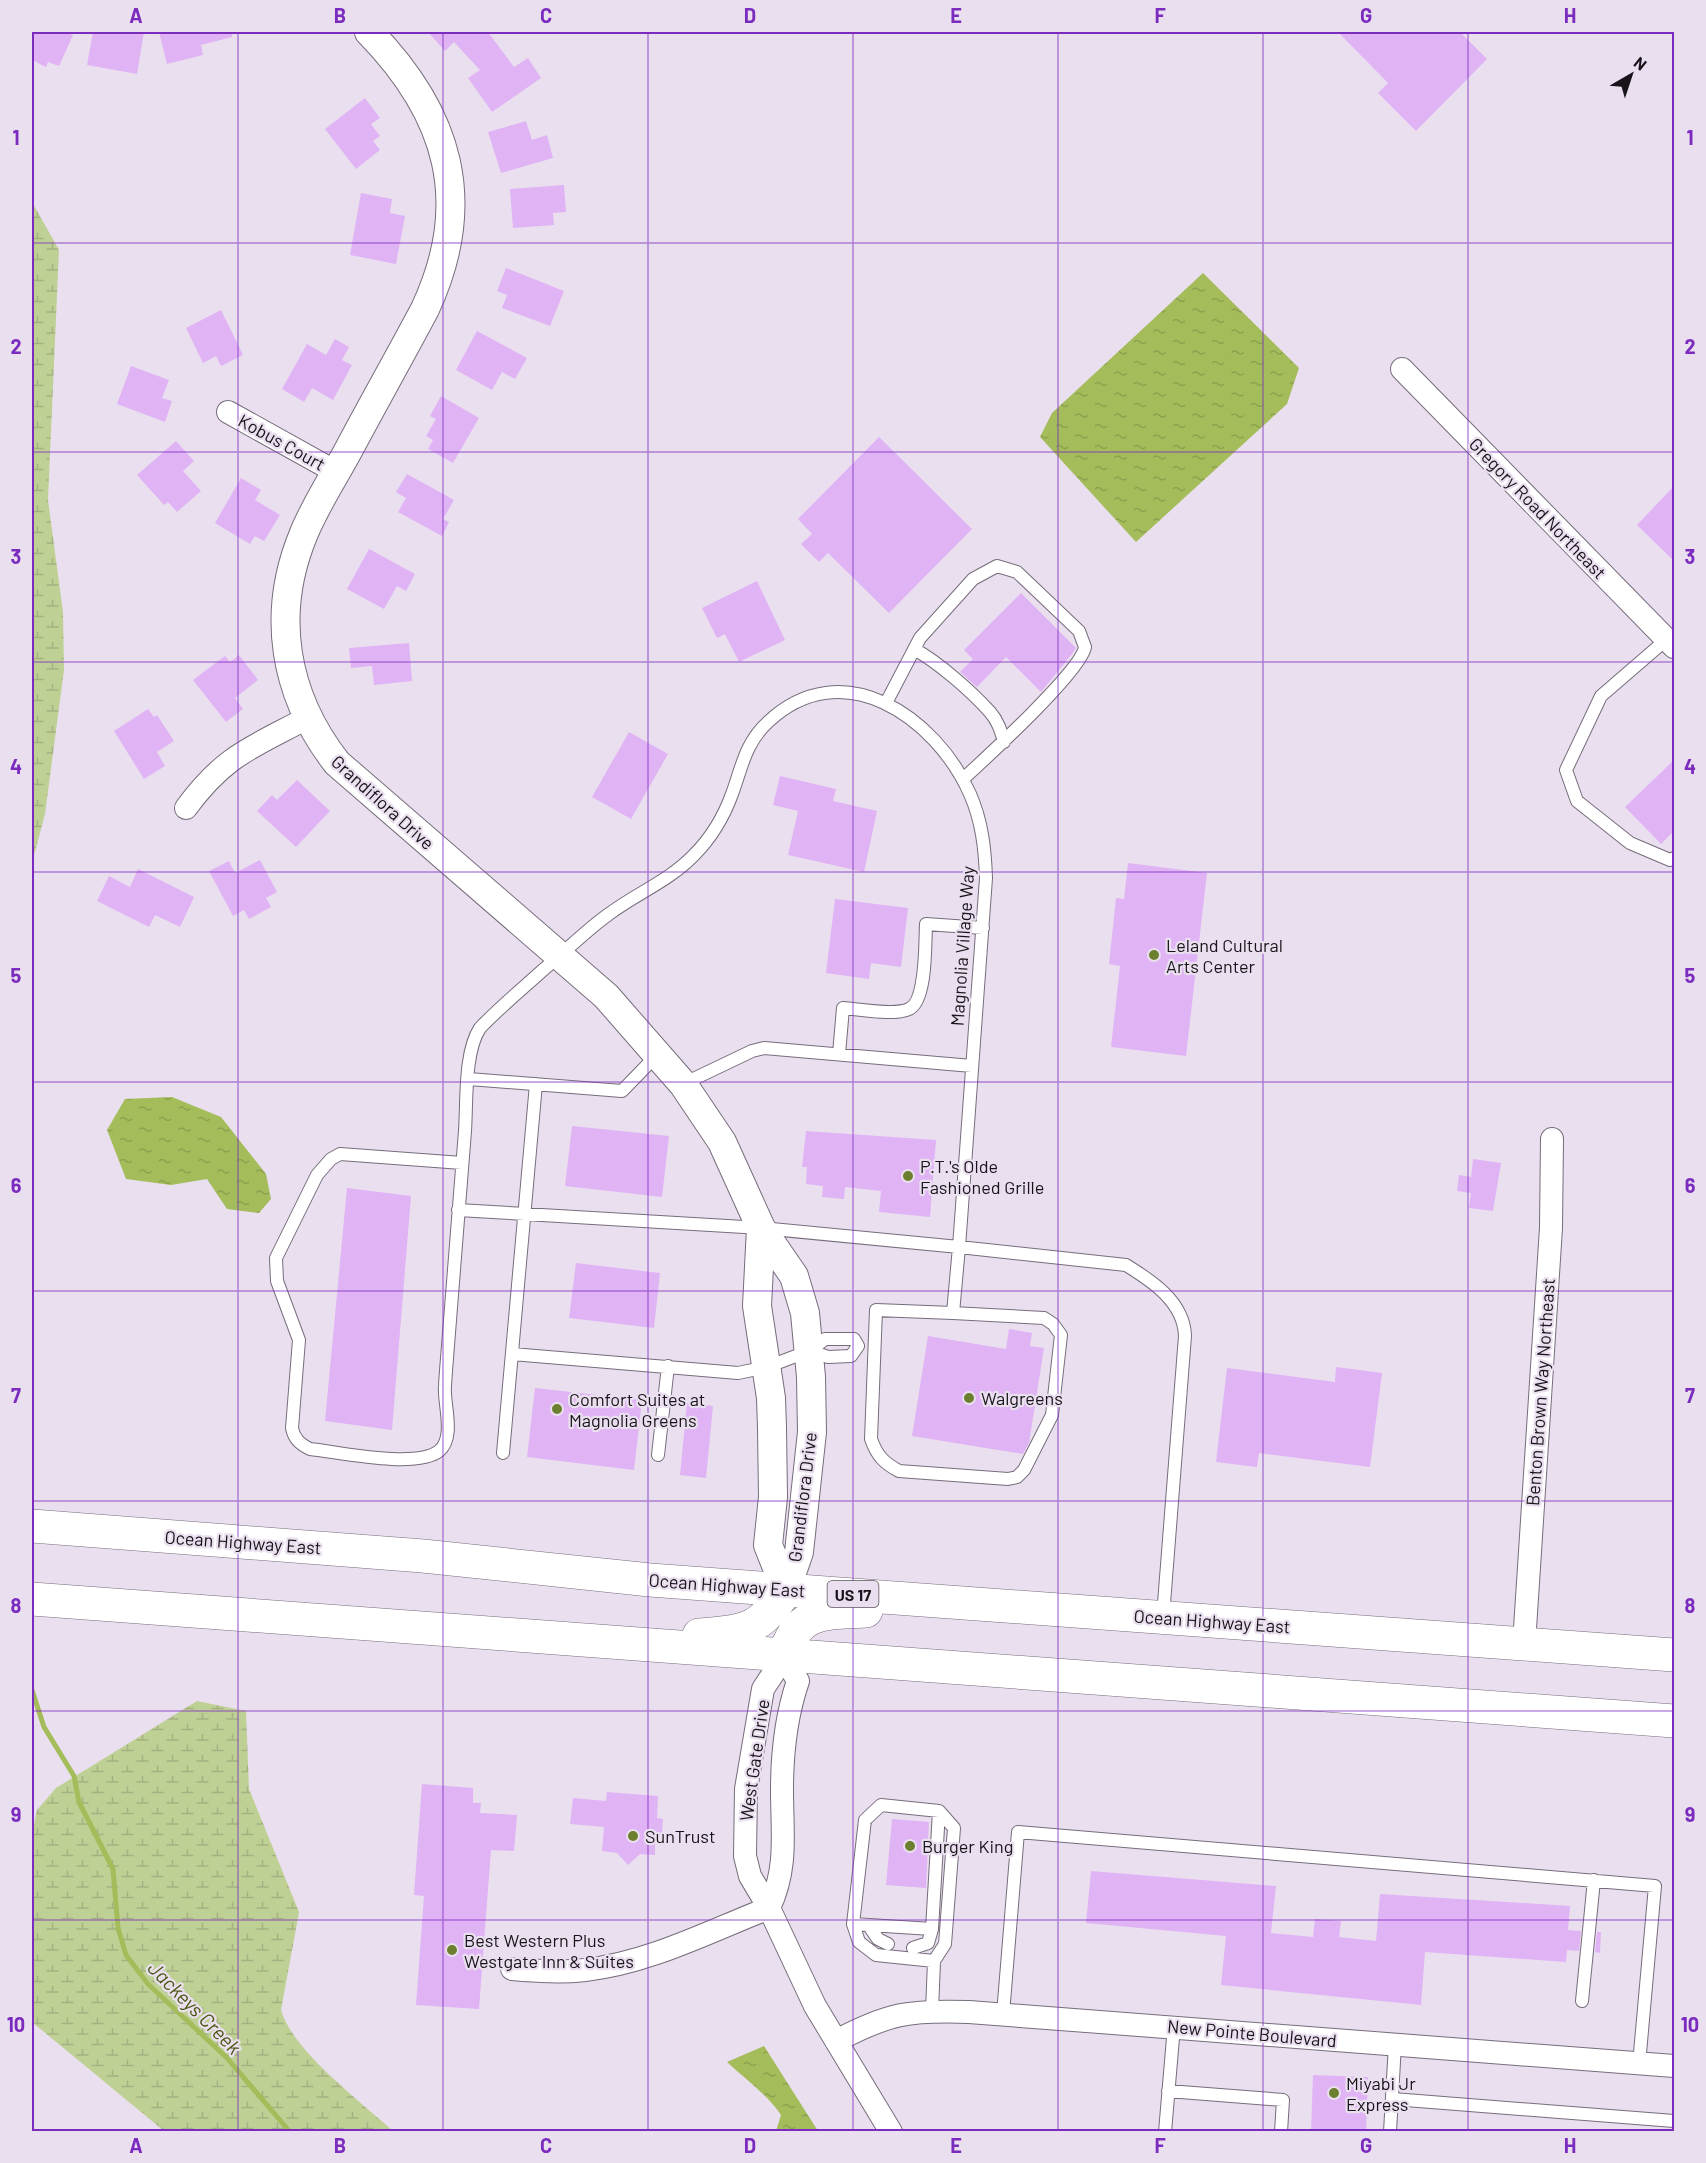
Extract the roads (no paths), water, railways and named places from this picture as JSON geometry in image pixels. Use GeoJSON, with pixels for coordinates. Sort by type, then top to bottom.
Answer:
{"type":"FeatureCollection","features":[{"type":"Feature","properties":{"kind":"highway","name":"Ocean Highway East"},"geometry":{"type":"LineString","coordinates":[[32,1526],[423,1556],[650,1580],[1674,1655]]}},
{"type":"Feature","properties":{"kind":"highway"},"geometry":{"type":"LineString","coordinates":[[592,1643],[742,1631],[760,1620],[776,1606],[786,1590]]}},
{"type":"Feature","properties":{"kind":"highway"},"geometry":{"type":"LineString","coordinates":[[32,1599],[592,1643],[1674,1721]]}},
{"type":"Feature","properties":{"kind":"highway"},"geometry":{"type":"LineString","coordinates":[[784,1656],[789,1637],[795,1628],[803,1622],[823,1615],[990,1604]]}},
{"type":"Feature","properties":{"kind":"highway"},"geometry":{"type":"LineString","coordinates":[[1548,1712],[1674,1706]]}},
{"type":"Feature","properties":{"kind":"street","name":"Grandiflora Drive"},"geometry":{"type":"LineString","coordinates":[[369,32],[408,77],[425,104],[447,157],[452,207],[450,232],[437,285],[304,533],[293,564],[286,597],[285,624],[288,657],[307,718],[319,740],[352,778],[606,996],[659,1054],[683,1084],[722,1142],[761,1228],[794,1276],[805,1313],[810,1351],[811,1443],[799,1552],[786,1590]]}},
{"type":"Feature","properties":{"kind":"street","name":"Gregory Road Northeast"},"geometry":{"type":"LineString","coordinates":[[1402,369],[1671,643]]}},
{"type":"Feature","properties":{"kind":"street","name":"Kobus Court"},"geometry":{"type":"LineString","coordinates":[[228,412],[336,472]]}},
{"type":"Feature","properties":{"kind":"street"},"geometry":{"type":"LineString","coordinates":[[186,808],[214,774],[242,751],[307,718]]}},
{"type":"Feature","properties":{"kind":"street","name":"Benton Brown Way Northeast"},"geometry":{"type":"LineString","coordinates":[[1524,1644],[1551,1228],[1552,1139]]}},
{"type":"Feature","properties":{"kind":"street","name":"Grandiflora Drive"},"geometry":{"type":"LineString","coordinates":[[761,1228],[756,1306],[771,1398],[773,1497],[768,1545],[786,1590]]}},
{"type":"Feature","properties":{"kind":"street","name":"West Gate Drive"},"geometry":{"type":"LineString","coordinates":[[769,1908],[782,1871],[783,1755],[787,1718],[798,1681],[784,1656],[763,1689],[744,1809],[745,1856],[750,1876],[769,1908],[800,1978],[891,2132]]}},
{"type":"Feature","properties":{"kind":"street"},"geometry":{"type":"LineString","coordinates":[[512,1969],[563,1972],[607,1966],[650,1954],[769,1908]]}},
{"type":"Feature","properties":{"kind":"street","name":"New Pointe Boulevard"},"geometry":{"type":"LineString","coordinates":[[836,2041],[883,2018],[932,2011],[1174,2026],[1674,2067]]}},
{"type":"Feature","properties":{"kind":"lane"},"geometry":{"type":"LineString","coordinates":[[886,703],[927,628],[973,579],[997,566],[1017,572],[1079,631],[1084,640],[1084,653],[1004,741],[963,779]]}},
{"type":"Feature","properties":{"kind":"lane"},"geometry":{"type":"LineString","coordinates":[[1671,643],[1601,696],[1587,721],[1566,770],[1577,801],[1630,843],[1670,860],[1674,858]]}},
{"type":"Feature","properties":{"kind":"lane"},"geometry":{"type":"LineString","coordinates":[[914,649],[931,659],[990,712],[999,726],[1004,741]]}},
{"type":"Feature","properties":{"kind":"lane","name":"Magnolia Village Way"},"geometry":{"type":"LineString","coordinates":[[462,1164],[340,1154],[331,1159],[317,1175],[280,1247],[275,1269],[299,1340],[292,1428],[293,1435],[300,1444],[310,1449],[412,1459],[430,1456],[440,1450],[445,1443],[444,1389],[469,1079],[471,1048],[480,1028],[606,916],[663,882],[695,854],[726,810],[749,744],[779,712],[793,703],[830,693],[865,696],[886,703],[916,722],[932,737],[963,779],[977,810],[984,842],[986,878],[953,1313]]}},
{"type":"Feature","properties":{"kind":"lane"},"geometry":{"type":"LineString","coordinates":[[839,1054],[843,1008],[896,1011],[909,1009],[915,1004],[922,988],[927,924],[982,928]]}},
{"type":"Feature","properties":{"kind":"lane"},"geometry":{"type":"LineString","coordinates":[[683,1084],[752,1051],[764,1048],[972,1066]]}},
{"type":"Feature","properties":{"kind":"lane"},"geometry":{"type":"LineString","coordinates":[[469,1079],[621,1092],[630,1086],[659,1054]]}},
{"type":"Feature","properties":{"kind":"lane"},"geometry":{"type":"LineString","coordinates":[[503,1453],[536,1084]]}},
{"type":"Feature","properties":{"kind":"lane"},"geometry":{"type":"LineString","coordinates":[[458,1210],[761,1228],[1126,1265],[1139,1273],[1178,1308],[1184,1320],[1185,1336],[1163,1617]]}},
{"type":"Feature","properties":{"kind":"lane"},"geometry":{"type":"LineString","coordinates":[[876,1310],[953,1313],[1044,1318],[1053,1324],[1061,1335],[1052,1415],[1024,1470],[1017,1477],[1008,1479],[899,1471],[885,1464],[875,1452],[871,1439],[876,1310]]}},
{"type":"Feature","properties":{"kind":"lane"},"geometry":{"type":"LineString","coordinates":[[512,1354],[738,1372],[767,1367],[810,1351],[825,1339],[854,1339],[858,1346]]}},
{"type":"Feature","properties":{"kind":"lane"},"geometry":{"type":"LineString","coordinates":[[810,1351],[828,1358],[851,1356],[858,1346]]}},
{"type":"Feature","properties":{"kind":"lane"},"geometry":{"type":"LineString","coordinates":[[858,1346],[874,1347]]}},
{"type":"Feature","properties":{"kind":"lane"},"geometry":{"type":"LineString","coordinates":[[658,1455],[668,1366]]}},
{"type":"Feature","properties":{"kind":"lane"},"geometry":{"type":"LineString","coordinates":[[932,2011],[933,1961],[945,1944],[954,1828],[939,1811],[880,1805],[865,1820],[853,1924],[859,1942],[876,1955],[933,1961]]}},
{"type":"Feature","properties":{"kind":"lane"},"geometry":{"type":"LineString","coordinates":[[913,1948],[928,1943],[932,1929],[939,1811]]}},
{"type":"Feature","properties":{"kind":"lane"},"geometry":{"type":"LineString","coordinates":[[1003,2014],[1018,1832],[1655,1886],[1640,2064]]}},
{"type":"Feature","properties":{"kind":"lane"},"geometry":{"type":"LineString","coordinates":[[1582,2001],[1594,1880]]}},
{"type":"Feature","properties":{"kind":"lane"},"geometry":{"type":"LineString","coordinates":[[853,1924],[932,1929]]}},
{"type":"Feature","properties":{"kind":"lane"},"geometry":{"type":"LineString","coordinates":[[869,1926],[878,1939],[888,1944]]}},
{"type":"Feature","properties":{"kind":"lane"},"geometry":{"type":"LineString","coordinates":[[1165,2132],[1174,2026]]}},
{"type":"Feature","properties":{"kind":"lane"},"geometry":{"type":"LineString","coordinates":[[1390,2132],[1395,2044]]}},
{"type":"Feature","properties":{"kind":"lane"},"geometry":{"type":"LineString","coordinates":[[1168,2091],[1283,2100],[1281,2132]]}},
{"type":"Feature","properties":{"kind":"lane"},"geometry":{"type":"LineString","coordinates":[[1393,2099],[1674,2121]]}},
{"type":"Feature","properties":{"kind":"water"},"geometry":{"type":"Polygon","coordinates":[[[1203,273],[1299,368],[1287,404],[1136,542],[1040,437],[1052,413],[1203,273]]]}},
{"type":"Feature","properties":{"kind":"water"},"geometry":{"type":"Polygon","coordinates":[[[172,1097],[221,1117],[266,1174],[271,1199],[259,1213],[227,1209],[207,1179],[171,1185],[126,1179],[107,1130],[125,1099],[172,1097]]]}},
{"type":"Feature","properties":{"kind":"water"},"geometry":{"type":"Polygon","coordinates":[[[764,2046],[818,2131],[776,2131],[781,2115],[763,2094],[727,2062],[764,2046]]]}},
{"type":"Feature","properties":{"kind":"waterway","name":"Jackeys Creek"},"geometry":{"type":"LineString","coordinates":[[32,1690],[44,1727],[74,1776],[79,1802],[113,1869],[118,1928],[126,1955],[148,1984],[227,2058],[290,2132]]}},
{"type":"Feature","properties":{"kind":"place","name":"Leland Cultural Arts Center"},"geometry":{"type":"Point","coordinates":[1154,955]}},
{"type":"Feature","properties":{"kind":"place","name":"P.T.'s Olde Fashioned Grille"},"geometry":{"type":"Point","coordinates":[908,1176]}},
{"type":"Feature","properties":{"kind":"place","name":"Walgreens"},"geometry":{"type":"Point","coordinates":[969,1398]}},
{"type":"Feature","properties":{"kind":"place","name":"Comfort Suites at Magnolia Greens"},"geometry":{"type":"Point","coordinates":[557,1409]}},
{"type":"Feature","properties":{"kind":"place","name":"SunTrust"},"geometry":{"type":"Point","coordinates":[633,1836]}},
{"type":"Feature","properties":{"kind":"place","name":"Burger King"},"geometry":{"type":"Point","coordinates":[910,1846]}},
{"type":"Feature","properties":{"kind":"place","name":"Best Western Plus Westgate Inn & Suites"},"geometry":{"type":"Point","coordinates":[452,1950]}},
{"type":"Feature","properties":{"kind":"place","name":"Miyabi Jr Express"},"geometry":{"type":"Point","coordinates":[1334,2093]}}]}
